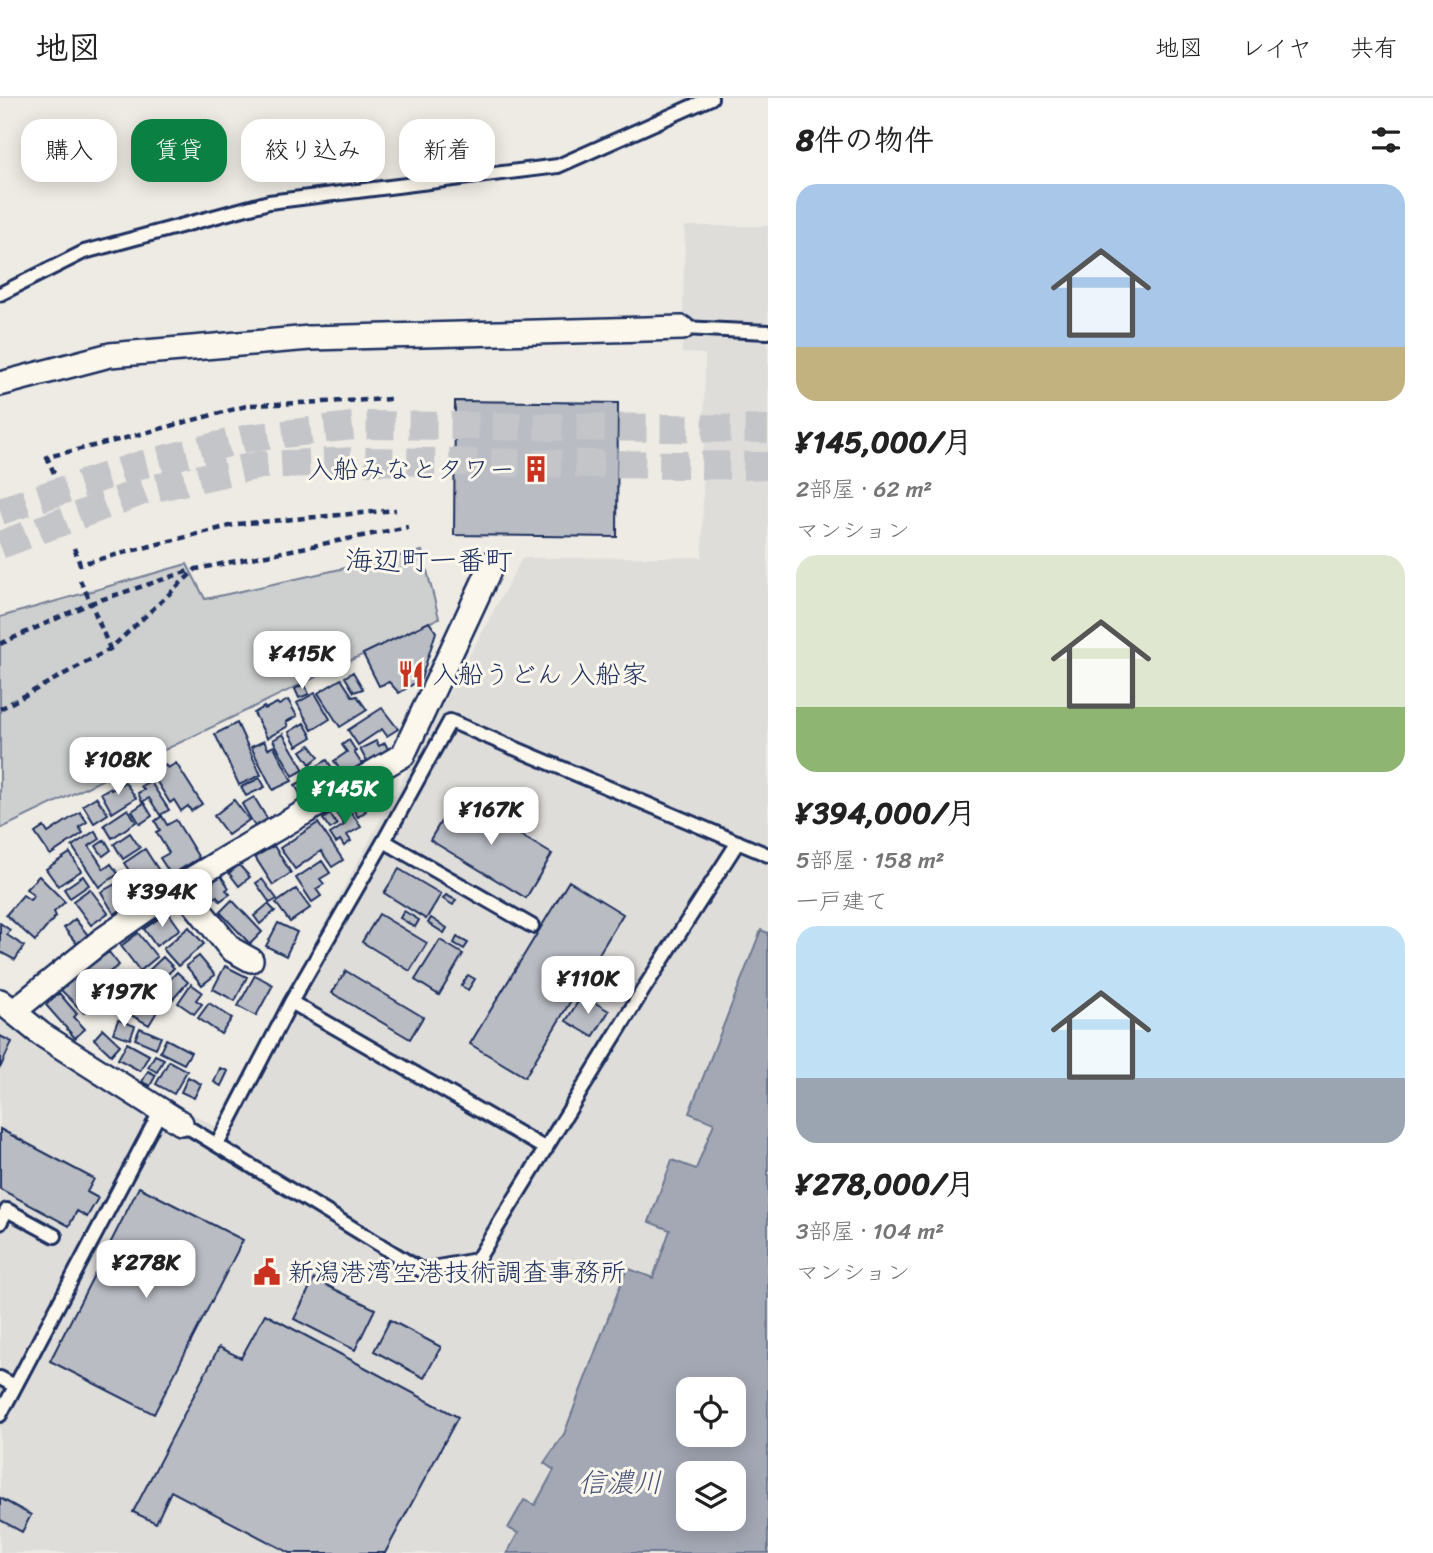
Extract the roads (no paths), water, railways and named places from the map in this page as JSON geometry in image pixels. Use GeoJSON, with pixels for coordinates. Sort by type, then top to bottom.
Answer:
{"type":"FeatureCollection","features":[{"type":"Feature","properties":{"kind":"street"},"geometry":{"type":"LineString","coordinates":[[0,384],[110,355],[310,338],[682,328]]}},
{"type":"Feature","properties":{"kind":"street"},"geometry":{"type":"LineString","coordinates":[[181,1123],[41,1034],[7,1006],[180,887],[403,755],[494,562]]}},
{"type":"Feature","properties":{"kind":"street"},"geometry":{"type":"LineString","coordinates":[[180,887],[231,949],[251,961]]}},
{"type":"Feature","properties":{"kind":"lane"},"geometry":{"type":"LineString","coordinates":[[0,294],[84,252],[269,202],[558,166],[711,98]]}},
{"type":"Feature","properties":{"kind":"lane"},"geometry":{"type":"LineString","coordinates":[[682,328],[768,332]]}},
{"type":"Feature","properties":{"kind":"lane"},"geometry":{"type":"LineString","coordinates":[[217,1145],[291,1002],[450,721],[768,855]]}},
{"type":"Feature","properties":{"kind":"lane"},"geometry":{"type":"LineString","coordinates":[[384,841],[532,926]]}},
{"type":"Feature","properties":{"kind":"lane"},"geometry":{"type":"LineString","coordinates":[[181,1123],[421,1270],[477,1260],[643,990],[738,842]]}},
{"type":"Feature","properties":{"kind":"lane"},"geometry":{"type":"LineString","coordinates":[[291,1002],[546,1149]]}},
{"type":"Feature","properties":{"kind":"lane"},"geometry":{"type":"LineString","coordinates":[[0,1415],[161,1110]]}},
{"type":"Feature","properties":{"kind":"lane"},"geometry":{"type":"LineString","coordinates":[[0,1223],[7,1210],[55,1236]]}},
{"type":"Feature","properties":{"kind":"lane"},"geometry":{"type":"LineString","coordinates":[[0,1378],[15,1386]]}},
{"type":"Feature","properties":{"kind":"water","name":"信濃川"},"geometry":{"type":"Polygon","coordinates":[[[761,930],[768,933],[768,1553],[507,1553],[518,1533],[508,1528],[524,1500],[535,1505],[554,1470],[544,1463],[564,1434],[627,1268],[653,1278],[670,1230],[649,1222],[672,1160],[696,1169],[714,1123],[689,1113],[761,930]]]}},
{"type":"Feature","properties":{"kind":"tunnel"},"geometry":{"type":"LineString","coordinates":[[0,511],[140,465],[249,438],[361,425],[768,429]]}},
{"type":"Feature","properties":{"kind":"tunnel"},"geometry":{"type":"LineString","coordinates":[[0,545],[146,490],[260,465],[359,461],[768,466]]}},
{"type":"Feature","properties":{"kind":"place","name":"入船みなとタワー"},"geometry":{"type":"Point","coordinates":[536,469]}},
{"type":"Feature","properties":{"kind":"place","name":"入船うどん 入船家"},"geometry":{"type":"Point","coordinates":[411,674]}},
{"type":"Feature","properties":{"kind":"place","name":"新潟港湾空港技術調査事務所"},"geometry":{"type":"Point","coordinates":[267,1272]}},
{"type":"Feature","properties":{"kind":"district","name":"海辺町一番町"},"geometry":{"type":"Point","coordinates":[429,560]}}]}
